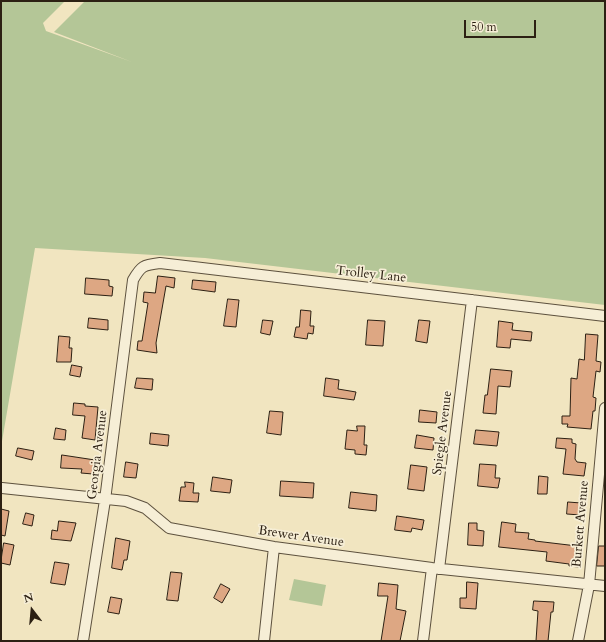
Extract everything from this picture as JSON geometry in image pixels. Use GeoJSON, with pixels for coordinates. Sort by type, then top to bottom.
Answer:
{"type":"FeatureCollection","features":[{"type":"Feature","properties":{"kind":"street","name":"Trolley Lane"},"geometry":{"type":"LineString","coordinates":[[138,272],[140,268],[147,265],[160,263],[605,316]]}},
{"type":"Feature","properties":{"kind":"street","name":"Georgia Avenue"},"geometry":{"type":"LineString","coordinates":[[83,641],[105,500],[133,280],[138,272]]}},
{"type":"Feature","properties":{"kind":"street","name":"Spiegle Avenue"},"geometry":{"type":"LineString","coordinates":[[423,641],[436,569],[472,300]]}},
{"type":"Feature","properties":{"kind":"street","name":"Burkett Avenue"},"geometry":{"type":"LineString","coordinates":[[578,641],[589,585],[605,408]]}},
{"type":"Feature","properties":{"kind":"street","name":"Brewer Avenue"},"geometry":{"type":"LineString","coordinates":[[2,488],[126,501],[145,508],[170,528],[274,547],[436,569],[605,586]]}},
{"type":"Feature","properties":{"kind":"street"},"geometry":{"type":"LineString","coordinates":[[264,641],[274,547]]}},
{"type":"Feature","properties":{"kind":"green space"},"geometry":{"type":"Polygon","coordinates":[[[1,1],[65,1],[43,23],[46,31],[132,62],[54,32],[85,1],[605,1],[605,305],[205,258],[35,248],[1,447],[1,1]]]}},
{"type":"Feature","properties":{"kind":"green space"},"geometry":{"type":"Polygon","coordinates":[[[294,579],[326,585],[322,606],[289,600],[294,579]]]}},
{"type":"Feature","properties":{"kind":"building"},"geometry":{"type":"Polygon","coordinates":[[[158,276],[175,278],[174,288],[166,286],[156,343],[157,353],[137,350],[138,341],[142,341],[148,303],[143,302],[144,292],[155,293],[158,276]]]}},
{"type":"Feature","properties":{"kind":"building"},"geometry":{"type":"Polygon","coordinates":[[[86,278],[109,280],[109,286],[113,287],[112,296],[85,294],[86,278]]]}},
{"type":"Feature","properties":{"kind":"building"},"geometry":{"type":"Polygon","coordinates":[[[193,280],[216,282],[215,292],[192,289],[193,280]]]}},
{"type":"Feature","properties":{"kind":"building"},"geometry":{"type":"Polygon","coordinates":[[[228,299],[239,300],[236,327],[224,326],[228,299]]]}},
{"type":"Feature","properties":{"kind":"building"},"geometry":{"type":"Polygon","coordinates":[[[301,310],[311,311],[310,326],[314,326],[313,334],[308,333],[307,339],[294,337],[296,327],[299,327],[301,310]]]}},
{"type":"Feature","properties":{"kind":"building"},"geometry":{"type":"Polygon","coordinates":[[[89,318],[108,320],[108,330],[88,328],[89,318]]]}},
{"type":"Feature","properties":{"kind":"building"},"geometry":{"type":"Polygon","coordinates":[[[263,320],[273,321],[270,335],[261,333],[263,320]]]}},
{"type":"Feature","properties":{"kind":"building"},"geometry":{"type":"Polygon","coordinates":[[[368,320],[385,321],[383,346],[366,345],[368,320]]]}},
{"type":"Feature","properties":{"kind":"building"},"geometry":{"type":"Polygon","coordinates":[[[419,320],[430,321],[427,343],[416,341],[419,320]]]}},
{"type":"Feature","properties":{"kind":"building"},"geometry":{"type":"Polygon","coordinates":[[[499,321],[513,323],[512,330],[532,332],[531,341],[511,339],[510,348],[497,347],[499,321]]]}},
{"type":"Feature","properties":{"kind":"building"},"geometry":{"type":"Polygon","coordinates":[[[586,334],[598,335],[596,361],[601,362],[600,372],[596,371],[593,397],[596,398],[595,411],[593,411],[591,429],[567,427],[568,424],[562,424],[562,416],[570,416],[571,378],[577,379],[579,359],[584,360],[586,334]]]}},
{"type":"Feature","properties":{"kind":"building"},"geometry":{"type":"Polygon","coordinates":[[[59,336],[70,337],[69,348],[72,348],[71,362],[57,362],[59,336]]]}},
{"type":"Feature","properties":{"kind":"building"},"geometry":{"type":"Polygon","coordinates":[[[72,365],[82,367],[80,377],[70,375],[72,365]]]}},
{"type":"Feature","properties":{"kind":"building"},"geometry":{"type":"Polygon","coordinates":[[[491,369],[512,371],[510,387],[498,386],[496,414],[483,413],[485,395],[487,395],[491,369]]]}},
{"type":"Feature","properties":{"kind":"building"},"geometry":{"type":"Polygon","coordinates":[[[137,378],[153,379],[152,390],[135,388],[137,378]]]}},
{"type":"Feature","properties":{"kind":"building"},"geometry":{"type":"Polygon","coordinates":[[[326,378],[339,380],[338,389],[356,392],[354,400],[324,396],[326,378]]]}},
{"type":"Feature","properties":{"kind":"building"},"geometry":{"type":"Polygon","coordinates":[[[74,403],[98,407],[95,440],[82,438],[85,416],[73,415],[74,403]]]}},
{"type":"Feature","properties":{"kind":"building"},"geometry":{"type":"Polygon","coordinates":[[[420,410],[437,412],[436,423],[419,422],[420,410]]]}},
{"type":"Feature","properties":{"kind":"building"},"geometry":{"type":"Polygon","coordinates":[[[270,411],[283,412],[281,435],[267,433],[270,411]]]}},
{"type":"Feature","properties":{"kind":"building"},"geometry":{"type":"Polygon","coordinates":[[[357,426],[365,426],[364,445],[367,445],[366,455],[355,454],[355,450],[345,449],[347,430],[357,431],[357,426]]]}},
{"type":"Feature","properties":{"kind":"building"},"geometry":{"type":"Polygon","coordinates":[[[56,428],[66,430],[65,440],[54,439],[56,428]]]}},
{"type":"Feature","properties":{"kind":"building"},"geometry":{"type":"Polygon","coordinates":[[[476,430],[499,432],[497,446],[474,444],[476,430]]]}},
{"type":"Feature","properties":{"kind":"building"},"geometry":{"type":"Polygon","coordinates":[[[151,433],[169,435],[168,446],[150,444],[151,433]]]}},
{"type":"Feature","properties":{"kind":"building"},"geometry":{"type":"Polygon","coordinates":[[[417,435],[434,438],[433,450],[415,448],[417,435]]]}},
{"type":"Feature","properties":{"kind":"building"},"geometry":{"type":"Polygon","coordinates":[[[557,438],[572,439],[572,443],[576,444],[575,459],[577,462],[586,463],[584,476],[563,474],[566,449],[556,448],[557,438]]]}},
{"type":"Feature","properties":{"kind":"building"},"geometry":{"type":"Polygon","coordinates":[[[18,448],[34,451],[32,460],[16,456],[18,448]]]}},
{"type":"Feature","properties":{"kind":"building"},"geometry":{"type":"Polygon","coordinates":[[[62,455],[95,460],[93,474],[81,473],[82,469],[61,468],[62,455]]]}},
{"type":"Feature","properties":{"kind":"building"},"geometry":{"type":"Polygon","coordinates":[[[126,462],[138,464],[136,478],[124,477],[126,462]]]}},
{"type":"Feature","properties":{"kind":"building"},"geometry":{"type":"Polygon","coordinates":[[[480,464],[496,465],[495,478],[500,478],[498,488],[478,486],[480,464]]]}},
{"type":"Feature","properties":{"kind":"building"},"geometry":{"type":"Polygon","coordinates":[[[411,465],[427,467],[424,491],[408,489],[411,465]]]}},
{"type":"Feature","properties":{"kind":"building"},"geometry":{"type":"Polygon","coordinates":[[[539,476],[548,477],[547,494],[538,494],[539,476]]]}},
{"type":"Feature","properties":{"kind":"building"},"geometry":{"type":"Polygon","coordinates":[[[213,477],[232,480],[230,493],[211,491],[213,477]]]}},
{"type":"Feature","properties":{"kind":"building"},"geometry":{"type":"Polygon","coordinates":[[[281,481],[314,483],[313,498],[280,496],[281,481]]]}},
{"type":"Feature","properties":{"kind":"building"},"geometry":{"type":"Polygon","coordinates":[[[185,482],[194,483],[193,493],[199,493],[198,502],[179,501],[181,487],[185,487],[185,482]]]}},
{"type":"Feature","properties":{"kind":"building"},"geometry":{"type":"Polygon","coordinates":[[[351,492],[377,495],[376,511],[349,508],[351,492]]]}},
{"type":"Feature","properties":{"kind":"building"},"geometry":{"type":"Polygon","coordinates":[[[568,502],[581,503],[580,515],[567,514],[568,502]]]}},
{"type":"Feature","properties":{"kind":"building"},"geometry":{"type":"Polygon","coordinates":[[[1,509],[9,511],[5,536],[1,535],[1,509]]]}},
{"type":"Feature","properties":{"kind":"building"},"geometry":{"type":"Polygon","coordinates":[[[26,513],[34,515],[32,526],[23,524],[26,513]]]}},
{"type":"Feature","properties":{"kind":"building"},"geometry":{"type":"Polygon","coordinates":[[[397,516],[424,520],[422,530],[412,528],[411,532],[395,530],[397,516]]]}},
{"type":"Feature","properties":{"kind":"building"},"geometry":{"type":"Polygon","coordinates":[[[59,521],[76,523],[71,541],[51,539],[52,530],[57,531],[59,521]]]}},
{"type":"Feature","properties":{"kind":"building"},"geometry":{"type":"Polygon","coordinates":[[[502,522],[516,524],[515,532],[529,533],[528,539],[577,546],[577,551],[580,551],[579,567],[546,561],[547,552],[499,547],[502,522]]]}},
{"type":"Feature","properties":{"kind":"building"},"geometry":{"type":"Polygon","coordinates":[[[469,523],[477,523],[477,530],[484,531],[483,546],[468,545],[469,523]]]}},
{"type":"Feature","properties":{"kind":"building"},"geometry":{"type":"Polygon","coordinates":[[[116,538],[130,541],[127,560],[124,560],[122,570],[112,568],[116,538]]]}},
{"type":"Feature","properties":{"kind":"building"},"geometry":{"type":"Polygon","coordinates":[[[4,543],[14,545],[10,565],[1,563],[4,543]]]}},
{"type":"Feature","properties":{"kind":"building"},"geometry":{"type":"Polygon","coordinates":[[[599,546],[605,546],[605,566],[597,566],[599,546]]]}},
{"type":"Feature","properties":{"kind":"building"},"geometry":{"type":"Polygon","coordinates":[[[55,562],[69,564],[65,585],[51,583],[55,562]]]}},
{"type":"Feature","properties":{"kind":"building"},"geometry":{"type":"Polygon","coordinates":[[[171,572],[182,573],[178,601],[167,600],[171,572]]]}},
{"type":"Feature","properties":{"kind":"building"},"geometry":{"type":"Polygon","coordinates":[[[467,582],[478,583],[476,609],[460,608],[460,598],[466,598],[467,582]]]}},
{"type":"Feature","properties":{"kind":"building"},"geometry":{"type":"Polygon","coordinates":[[[379,583],[398,585],[396,609],[406,611],[400,641],[381,641],[388,596],[378,596],[379,583]]]}},
{"type":"Feature","properties":{"kind":"building"},"geometry":{"type":"Polygon","coordinates":[[[221,584],[230,589],[222,603],[214,598],[221,584]]]}},
{"type":"Feature","properties":{"kind":"building"},"geometry":{"type":"Polygon","coordinates":[[[111,597],[122,599],[119,614],[108,612],[111,597]]]}},
{"type":"Feature","properties":{"kind":"building"},"geometry":{"type":"Polygon","coordinates":[[[534,601],[554,602],[553,612],[551,612],[548,641],[536,641],[538,611],[533,610],[534,601]]]}}]}
